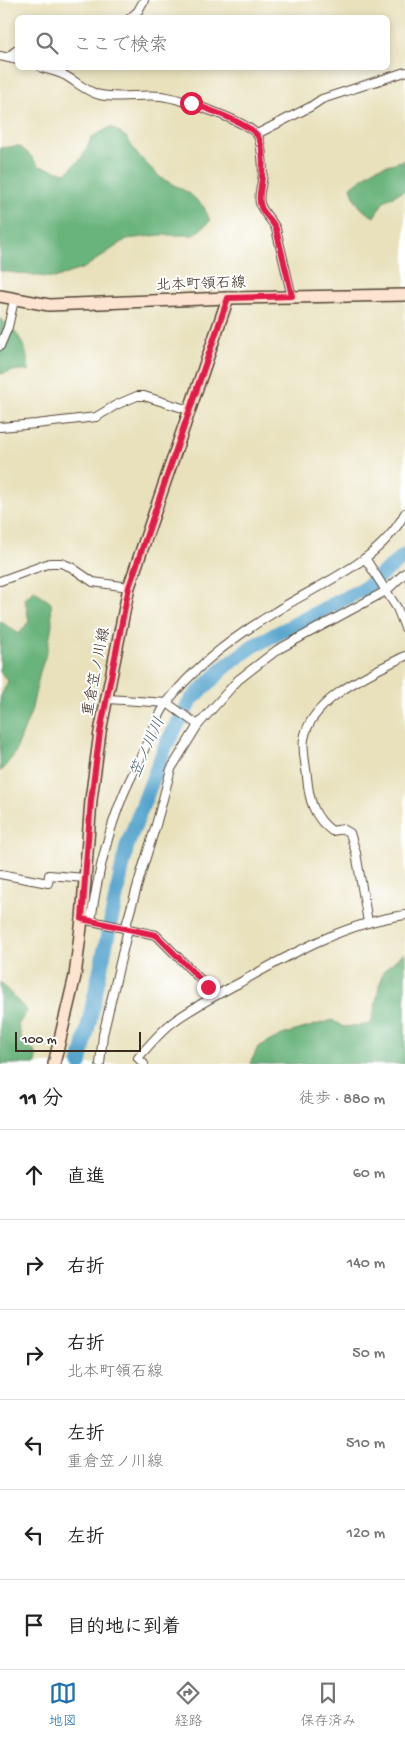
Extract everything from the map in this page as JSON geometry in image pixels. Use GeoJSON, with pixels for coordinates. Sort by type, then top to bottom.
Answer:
{"type":"FeatureCollection","features":[{"type":"Feature","properties":{"kind":"main road","name":"北本町領石線"},"geometry":{"type":"LineString","coordinates":[[0,296],[49,305],[292,296],[405,295]]}},
{"type":"Feature","properties":{"kind":"main road","name":"重倉笠ノ川線"},"geometry":{"type":"LineString","coordinates":[[54,1064],[90,920],[85,878],[92,791],[100,732],[129,587],[228,298]]}},
{"type":"Feature","properties":{"kind":"street"},"geometry":{"type":"LineString","coordinates":[[133,15],[144,0]]}},
{"type":"Feature","properties":{"kind":"street"},"geometry":{"type":"LineString","coordinates":[[4,57],[15,51]]}},
{"type":"Feature","properties":{"kind":"street"},"geometry":{"type":"LineString","coordinates":[[49,70],[63,74],[99,95],[127,97],[160,96],[191,103],[248,128],[256,134],[261,151],[262,172],[259,194],[261,205],[273,221],[276,229],[292,296]]}},
{"type":"Feature","properties":{"kind":"street"},"geometry":{"type":"LineString","coordinates":[[256,134],[322,99],[405,72]]}},
{"type":"Feature","properties":{"kind":"street"},"geometry":{"type":"LineString","coordinates":[[0,346],[8,327],[14,300]]}},
{"type":"Feature","properties":{"kind":"street"},"geometry":{"type":"LineString","coordinates":[[0,427],[96,417],[116,405],[137,396],[144,396],[189,410]]}},
{"type":"Feature","properties":{"kind":"street"},"geometry":{"type":"LineString","coordinates":[[214,996],[208,987],[156,935],[90,920],[97,881],[124,794],[157,722],[190,676],[241,634],[275,612],[366,560],[400,524],[405,513]]}},
{"type":"Feature","properties":{"kind":"street"},"geometry":{"type":"LineString","coordinates":[[366,560],[397,608],[405,628]]}},
{"type":"Feature","properties":{"kind":"street"},"geometry":{"type":"LineString","coordinates":[[0,581],[50,563],[61,563],[72,567],[93,582],[129,587]]}},
{"type":"Feature","properties":{"kind":"street"},"geometry":{"type":"LineString","coordinates":[[100,1064],[102,1035],[125,928],[171,769],[197,724],[238,680],[277,650],[384,588],[405,573]]}},
{"type":"Feature","properties":{"kind":"street"},"geometry":{"type":"LineString","coordinates":[[368,922],[356,854],[350,833],[343,829],[332,831],[325,826],[313,809],[309,795],[304,740],[312,718],[326,703],[360,679],[405,656]]}},
{"type":"Feature","properties":{"kind":"street"},"geometry":{"type":"LineString","coordinates":[[108,699],[169,704],[197,724]]}},
{"type":"Feature","properties":{"kind":"street"},"geometry":{"type":"LineString","coordinates":[[0,874],[48,883],[49,875],[85,878]]}},
{"type":"Feature","properties":{"kind":"street"},"geometry":{"type":"LineString","coordinates":[[144,1064],[138,1058],[158,1035],[174,1021],[214,996],[292,953],[368,922],[405,914]]}},
{"type":"Feature","properties":{"kind":"green space"},"geometry":{"type":"Polygon","coordinates":[[[111,127],[126,137],[137,154],[161,178],[189,193],[204,207],[210,221],[194,235],[160,235],[127,239],[84,268],[54,278],[0,271],[0,148],[19,146],[39,166],[66,173],[82,157],[92,137],[111,127]]]}},
{"type":"Feature","properties":{"kind":"green space"},"geometry":{"type":"Polygon","coordinates":[[[405,160],[405,190],[384,201],[374,217],[356,201],[351,187],[376,168],[405,160]]]}},
{"type":"Feature","properties":{"kind":"green space"},"geometry":{"type":"Polygon","coordinates":[[[0,319],[13,329],[21,341],[29,371],[17,370],[0,374],[0,319]]]}},
{"type":"Feature","properties":{"kind":"green space"},"geometry":{"type":"Polygon","coordinates":[[[34,590],[51,603],[52,624],[48,648],[40,672],[31,712],[14,755],[0,772],[0,698],[8,681],[0,672],[0,621],[19,634],[29,621],[25,599],[34,590]]]}},
{"type":"Feature","properties":{"kind":"green space"},"geometry":{"type":"Polygon","coordinates":[[[405,952],[405,1064],[250,1064],[258,1047],[282,1035],[332,1020],[343,1027],[371,1024],[383,971],[405,952]]]}},
{"type":"Feature","properties":{"kind":"green space"},"geometry":{"type":"Polygon","coordinates":[[[0,982],[27,1011],[18,1025],[22,1039],[36,1053],[36,1064],[0,1064],[0,982]]]}},
{"type":"Feature","properties":{"kind":"waterway","name":"笠ノ川川"},"geometry":{"type":"LineString","coordinates":[[80,1064],[127,846],[166,745],[191,700],[226,666],[253,646],[365,588],[405,555]]}},
{"type":"Feature","properties":{"kind":"route"},"geometry":{"type":"LineString","coordinates":[[191,103],[248,128],[256,134],[261,151],[262,180],[259,194],[261,205],[262,209],[273,221],[276,229],[292,296],[228,298],[129,587],[100,732],[91,800],[82,919],[156,935],[208,987]]}}]}
